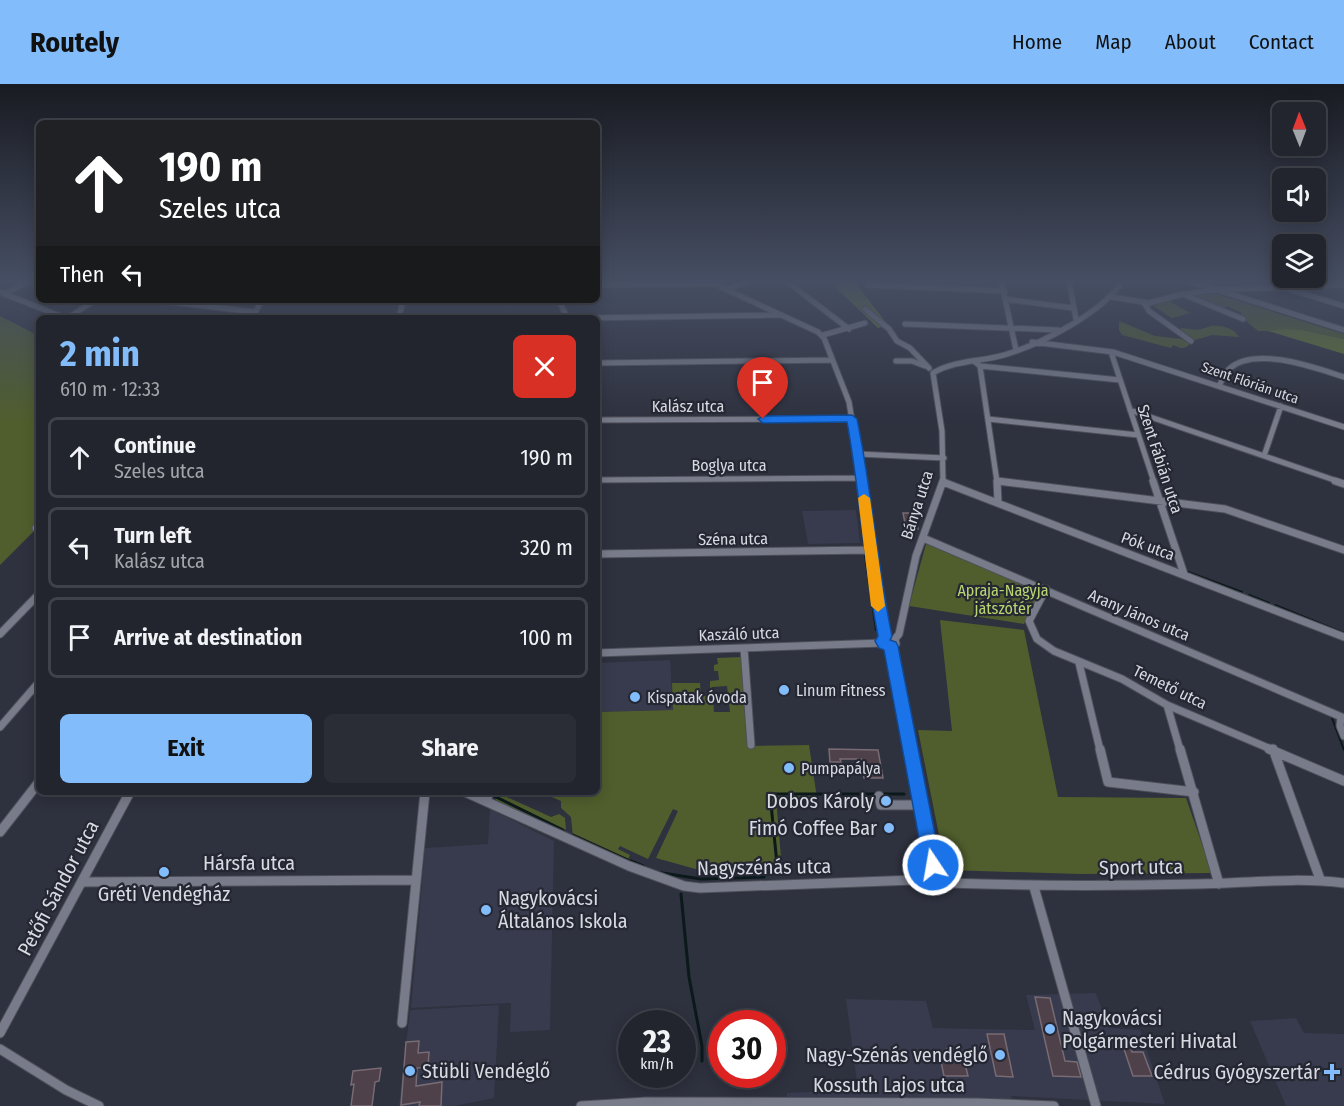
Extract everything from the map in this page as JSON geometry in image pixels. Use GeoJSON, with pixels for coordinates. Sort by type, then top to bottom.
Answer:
{"type":"FeatureCollection","features":[{"type":"Feature","properties":{"kind":"street"},"geometry":{"type":"LineString","coordinates":[[809,328],[823,335],[853,328]]}},
{"type":"Feature","properties":{"kind":"street"},"geometry":{"type":"LineString","coordinates":[[887,328],[897,341],[910,348],[931,373]]}},
{"type":"Feature","properties":{"kind":"street"},"geometry":{"type":"LineString","coordinates":[[982,328],[1058,330]]}},
{"type":"Feature","properties":{"kind":"street"},"geometry":{"type":"LineString","coordinates":[[931,373],[949,365],[1016,350],[1062,328]]}},
{"type":"Feature","properties":{"kind":"street"},"geometry":{"type":"LineString","coordinates":[[1172,328],[1191,341]]}},
{"type":"Feature","properties":{"kind":"street"},"geometry":{"type":"LineString","coordinates":[[1009,329],[1016,350]]}},
{"type":"Feature","properties":{"kind":"street"},"geometry":{"type":"LineString","coordinates":[[823,335],[849,400],[862,478],[881,625],[888,641]]}},
{"type":"Feature","properties":{"kind":"street","name":"Szent Flórián utca"},"geometry":{"type":"LineString","coordinates":[[1032,342],[1113,352],[1344,427]]}},
{"type":"Feature","properties":{"kind":"street","name":"Szent Fábián utca"},"geometry":{"type":"LineString","coordinates":[[1113,352],[1112,355],[1184,574]]}},
{"type":"Feature","properties":{"kind":"street"},"geometry":{"type":"LineString","coordinates":[[600,363],[832,360]]}},
{"type":"Feature","properties":{"kind":"street"},"geometry":{"type":"LineString","coordinates":[[896,361],[912,361],[931,373]]}},
{"type":"Feature","properties":{"kind":"street"},"geometry":{"type":"LineString","coordinates":[[974,361],[980,366],[1120,380]]}},
{"type":"Feature","properties":{"kind":"street"},"geometry":{"type":"LineString","coordinates":[[1219,386],[1230,368],[1249,361],[1294,362],[1344,377]]}},
{"type":"Feature","properties":{"kind":"street"},"geometry":{"type":"LineString","coordinates":[[980,366],[998,502]]}},
{"type":"Feature","properties":{"kind":"street","name":"Bánya utca"},"geometry":{"type":"LineString","coordinates":[[931,373],[942,431],[943,482],[913,568],[901,628],[888,641],[932,862],[940,879]]}},
{"type":"Feature","properties":{"kind":"street"},"geometry":{"type":"LineString","coordinates":[[1264,456],[1281,406]]}},
{"type":"Feature","properties":{"kind":"street"},"geometry":{"type":"LineString","coordinates":[[1130,410],[1344,484]]}},
{"type":"Feature","properties":{"kind":"street","name":"Kalász utca"},"geometry":{"type":"LineString","coordinates":[[600,420],[852,419]]}},
{"type":"Feature","properties":{"kind":"street"},"geometry":{"type":"LineString","coordinates":[[988,419],[1138,435]]}},
{"type":"Feature","properties":{"kind":"street"},"geometry":{"type":"LineString","coordinates":[[858,454],[944,458]]}},
{"type":"Feature","properties":{"kind":"street","name":"Boglya utca"},"geometry":{"type":"LineString","coordinates":[[600,480],[862,478]]}},
{"type":"Feature","properties":{"kind":"street"},"geometry":{"type":"LineString","coordinates":[[997,481],[1159,500],[1247,515],[1344,550]]}},
{"type":"Feature","properties":{"kind":"street","name":"Pók utca"},"geometry":{"type":"LineString","coordinates":[[943,482],[1344,637]]}},
{"type":"Feature","properties":{"kind":"street","name":"Arany János utca"},"geometry":{"type":"LineString","coordinates":[[923,538],[1343,717]]}},
{"type":"Feature","properties":{"kind":"street","name":"Széna utca"},"geometry":{"type":"LineString","coordinates":[[600,554],[870,550]]}},
{"type":"Feature","properties":{"kind":"street","name":"Temető utca"},"geometry":{"type":"LineString","coordinates":[[1046,589],[1029,621],[1031,632],[1042,644],[1079,663],[1112,675],[1158,698],[1167,705],[1344,781]]}},
{"type":"Feature","properties":{"kind":"street"},"geometry":{"type":"LineString","coordinates":[[0,634],[36,597]]}},
{"type":"Feature","properties":{"kind":"street","name":"Kaszáló utca"},"geometry":{"type":"LineString","coordinates":[[600,653],[888,641]]}},
{"type":"Feature","properties":{"kind":"street"},"geometry":{"type":"LineString","coordinates":[[744,648],[751,746]]}},
{"type":"Feature","properties":{"kind":"street"},"geometry":{"type":"LineString","coordinates":[[1079,663],[1108,782],[1194,792]]}},
{"type":"Feature","properties":{"kind":"street"},"geometry":{"type":"LineString","coordinates":[[0,727],[36,685]]}},
{"type":"Feature","properties":{"kind":"street"},"geometry":{"type":"LineString","coordinates":[[28,694],[36,695]]}},
{"type":"Feature","properties":{"kind":"street"},"geometry":{"type":"LineString","coordinates":[[1167,705],[1219,884]]}},
{"type":"Feature","properties":{"kind":"street"},"geometry":{"type":"LineString","coordinates":[[1343,717],[1340,726],[1344,736]]}},
{"type":"Feature","properties":{"kind":"street"},"geometry":{"type":"LineString","coordinates":[[1273,749],[1320,879]]}},
{"type":"Feature","properties":{"kind":"street"},"geometry":{"type":"LineString","coordinates":[[0,832],[36,786]]}},
{"type":"Feature","properties":{"kind":"street","name":"Petőfi Sándor utca"},"geometry":{"type":"LineString","coordinates":[[0,1033],[128,795]]}},
{"type":"Feature","properties":{"kind":"street"},"geometry":{"type":"LineString","coordinates":[[402,1023],[425,795]]}},
{"type":"Feature","properties":{"kind":"street","name":"Nagyszénás utca"},"geometry":{"type":"LineString","coordinates":[[487,796],[629,866],[684,886],[700,888],[940,879]]}},
{"type":"Feature","properties":{"kind":"street"},"geometry":{"type":"LineString","coordinates":[[879,796],[881,805],[921,805]]}},
{"type":"Feature","properties":{"kind":"street","name":"Hársfa utca"},"geometry":{"type":"LineString","coordinates":[[82,882],[415,879]]}},
{"type":"Feature","properties":{"kind":"street","name":"Sport utca"},"geometry":{"type":"LineString","coordinates":[[940,879],[948,883],[1035,887],[1219,884],[1320,879],[1344,883]]}},
{"type":"Feature","properties":{"kind":"street"},"geometry":{"type":"LineString","coordinates":[[1035,887],[1096,1106]]}},
{"type":"Feature","properties":{"kind":"street"},"geometry":{"type":"LineString","coordinates":[[0,1049],[66,1090],[99,1106]]}},
{"type":"Feature","properties":{"kind":"street","name":"Kossuth Lajos utca"},"geometry":{"type":"LineString","coordinates":[[581,1106],[646,1102],[1054,1106]]}},
{"type":"Feature","properties":{"kind":"shaded area"},"geometry":{"type":"Polygon","coordinates":[[[856,510],[860,543],[808,544],[802,511],[856,510]]]}},
{"type":"Feature","properties":{"kind":"shaded area","name":"Kispatak óvoda"},"geometry":{"type":"Polygon","coordinates":[[[670,660],[673,710],[600,712],[600,663],[670,660]]]}},
{"type":"Feature","properties":{"kind":"shaded area","name":"Nagykovácsi Általános Iskola"},"geometry":{"type":"Polygon","coordinates":[[[490,809],[554,841],[550,1030],[510,1032],[511,1003],[411,1008],[425,848],[488,844],[490,809]]]}},
{"type":"Feature","properties":{"kind":"shaded area"},"geometry":{"type":"Polygon","coordinates":[[[1096,993],[1109,1028],[1140,1030],[1165,1104],[1011,1096],[1013,1106],[787,1106],[787,1093],[858,1090],[846,999],[926,1001],[933,1028],[1035,1030],[1026,995],[1096,993]]]}},
{"type":"Feature","properties":{"kind":"shaded area"},"geometry":{"type":"Polygon","coordinates":[[[499,1005],[494,1098],[454,1106],[399,1106],[410,1010],[499,1005]]]}},
{"type":"Feature","properties":{"kind":"shaded area"},"geometry":{"type":"Polygon","coordinates":[[[1296,1018],[1304,1033],[1344,1034],[1344,1106],[1286,1106],[1250,1021],[1296,1018]]]}},
{"type":"Feature","properties":{"kind":"green space"},"geometry":{"type":"Polygon","coordinates":[[[0,328],[23,328],[36,334],[36,529],[0,565],[0,328]]]}},
{"type":"Feature","properties":{"kind":"green space"},"geometry":{"type":"Polygon","coordinates":[[[1119,328],[1135,328],[1155,336],[1182,339],[1190,344],[1182,348],[1173,345],[1171,348],[1122,335],[1119,328]]]}},
{"type":"Feature","properties":{"kind":"green space"},"geometry":{"type":"Polygon","coordinates":[[[1181,328],[1198,330],[1226,328],[1234,331],[1239,337],[1212,335],[1195,340],[1181,328]]]}},
{"type":"Feature","properties":{"kind":"green space"},"geometry":{"type":"Polygon","coordinates":[[[1254,328],[1324,328],[1344,334],[1344,339],[1302,330],[1258,331],[1254,328]]]}},
{"type":"Feature","properties":{"kind":"green space"},"geometry":{"type":"Polygon","coordinates":[[[1302,330],[1344,339],[1344,354],[1268,331],[1302,330]]]}},
{"type":"Feature","properties":{"kind":"green space","name":"Apraja-Nagyja játszótér"},"geometry":{"type":"Polygon","coordinates":[[[926,544],[1036,589],[1039,592],[1024,624],[909,606],[926,544]]]}},
{"type":"Feature","properties":{"kind":"green space"},"geometry":{"type":"Polygon","coordinates":[[[940,620],[1024,630],[1058,797],[1186,798],[1212,873],[1080,874],[946,870],[918,730],[952,731],[940,620]]]}},
{"type":"Feature","properties":{"kind":"green space"},"geometry":{"type":"Polygon","coordinates":[[[742,657],[753,746],[809,745],[817,798],[776,798],[782,869],[699,870],[656,858],[678,811],[673,809],[648,859],[620,846],[618,849],[630,855],[627,862],[573,837],[571,817],[561,808],[561,801],[547,795],[600,795],[600,712],[673,710],[672,683],[700,683],[701,696],[710,696],[710,681],[719,680],[718,671],[714,671],[714,665],[718,664],[717,658],[742,657]],[[727,686],[712,687],[714,712],[730,712],[727,686]]]}},
{"type":"Feature","properties":{"kind":"green space"},"geometry":{"type":"Polygon","coordinates":[[[495,795],[502,795],[551,817],[559,814],[565,818],[566,829],[562,831],[496,801],[495,795]]]}},
{"type":"Feature","properties":{"kind":"building"},"geometry":{"type":"Polygon","coordinates":[[[903,513],[915,513],[918,529],[906,528],[903,513]]]}},
{"type":"Feature","properties":{"kind":"building"},"geometry":{"type":"Polygon","coordinates":[[[829,749],[878,750],[883,778],[864,778],[861,759],[840,759],[841,762],[830,762],[829,749]]]}},
{"type":"Feature","properties":{"kind":"building","name":"Nagykovácsi Polgármesteri Hivatal"},"geometry":{"type":"Polygon","coordinates":[[[1035,997],[1050,998],[1065,1061],[1077,1062],[1081,1077],[1053,1076],[1035,997]]]}},
{"type":"Feature","properties":{"kind":"building","name":"Nagy-Szénás vendéglő"},"geometry":{"type":"Polygon","coordinates":[[[987,1034],[1004,1034],[1013,1077],[996,1076],[987,1034]]]}},
{"type":"Feature","properties":{"kind":"building"},"geometry":{"type":"Polygon","coordinates":[[[1120,1037],[1127,1037],[1132,1052],[1143,1052],[1152,1076],[1133,1076],[1120,1037]]]}},
{"type":"Feature","properties":{"kind":"building","name":"Stübli Vendéglő"},"geometry":{"type":"Polygon","coordinates":[[[419,1041],[418,1053],[429,1052],[428,1067],[417,1068],[416,1086],[442,1082],[441,1106],[419,1106],[420,1102],[401,1105],[406,1042],[419,1041]]]}},
{"type":"Feature","properties":{"kind":"building"},"geometry":{"type":"Polygon","coordinates":[[[949,1047],[962,1051],[968,1076],[944,1076],[939,1052],[949,1047]]]}},
{"type":"Feature","properties":{"kind":"building"},"geometry":{"type":"Polygon","coordinates":[[[381,1068],[379,1081],[375,1082],[372,1106],[351,1106],[353,1071],[381,1068]]]}},
{"type":"Feature","properties":{"kind":"waterway"},"geometry":{"type":"LineString","coordinates":[[865,555],[876,630]]}},
{"type":"Feature","properties":{"kind":"waterway"},"geometry":{"type":"LineString","coordinates":[[1188,572],[1242,592]]}},
{"type":"Feature","properties":{"kind":"waterway"},"geometry":{"type":"LineString","coordinates":[[1249,595],[1269,603]]}},
{"type":"Feature","properties":{"kind":"waterway"},"geometry":{"type":"LineString","coordinates":[[1275,605],[1344,633]]}},
{"type":"Feature","properties":{"kind":"waterway"},"geometry":{"type":"LineString","coordinates":[[1332,718],[1344,750]]}},
{"type":"Feature","properties":{"kind":"waterway"},"geometry":{"type":"LineString","coordinates":[[777,864],[770,794],[904,794]]}},
{"type":"Feature","properties":{"kind":"waterway"},"geometry":{"type":"LineString","coordinates":[[494,796],[563,830]]}},
{"type":"Feature","properties":{"kind":"waterway"},"geometry":{"type":"LineString","coordinates":[[573,835],[628,860]]}},
{"type":"Feature","properties":{"kind":"waterway"},"geometry":{"type":"LineString","coordinates":[[631,861],[643,866]]}},
{"type":"Feature","properties":{"kind":"waterway"},"geometry":{"type":"LineString","coordinates":[[656,872],[701,879],[764,877]]}},
{"type":"Feature","properties":{"kind":"waterway"},"geometry":{"type":"LineString","coordinates":[[681,894],[689,977],[702,1046],[702,1061]]}},
{"type":"Feature","properties":{"kind":"slow traffic"},"geometry":{"type":"LineString","coordinates":[[864,498],[878,606]]}},
{"type":"Feature","properties":{"kind":"place","name":"Linum Fitness"},"geometry":{"type":"Point","coordinates":[784,690]}},
{"type":"Feature","properties":{"kind":"place","name":"Kispatak óvoda"},"geometry":{"type":"Point","coordinates":[635,697]}},
{"type":"Feature","properties":{"kind":"place","name":"Pumpapálya"},"geometry":{"type":"Point","coordinates":[789,768]}},
{"type":"Feature","properties":{"kind":"place","name":"Dobos Károly"},"geometry":{"type":"Point","coordinates":[886,801]}},
{"type":"Feature","properties":{"kind":"place","name":"Fimó Coffee Bar"},"geometry":{"type":"Point","coordinates":[889,828]}},
{"type":"Feature","properties":{"kind":"place","name":"Gréti Vendégház"},"geometry":{"type":"Point","coordinates":[164,872]}},
{"type":"Feature","properties":{"kind":"place","name":"Nagykovácsi Általános Iskola"},"geometry":{"type":"Point","coordinates":[486,910]}},
{"type":"Feature","properties":{"kind":"place","name":"Nagykovácsi Polgármesteri Hivatal"},"geometry":{"type":"Point","coordinates":[1050,1029]}},
{"type":"Feature","properties":{"kind":"place","name":"Nagy-Szénás vendéglő"},"geometry":{"type":"Point","coordinates":[1000,1055]}},
{"type":"Feature","properties":{"kind":"place","name":"Stübli Vendéglő"},"geometry":{"type":"Point","coordinates":[410,1071]}},
{"type":"Feature","properties":{"kind":"place","name":"Cédrus Gyógyszertár"},"geometry":{"type":"Point","coordinates":[1332,1072]}},
{"type":"Feature","properties":{"kind":"route"},"geometry":{"type":"LineString","coordinates":[[763,419],[852,419],[881,627],[885,636],[882,641],[891,646],[933,865]]}}]}
